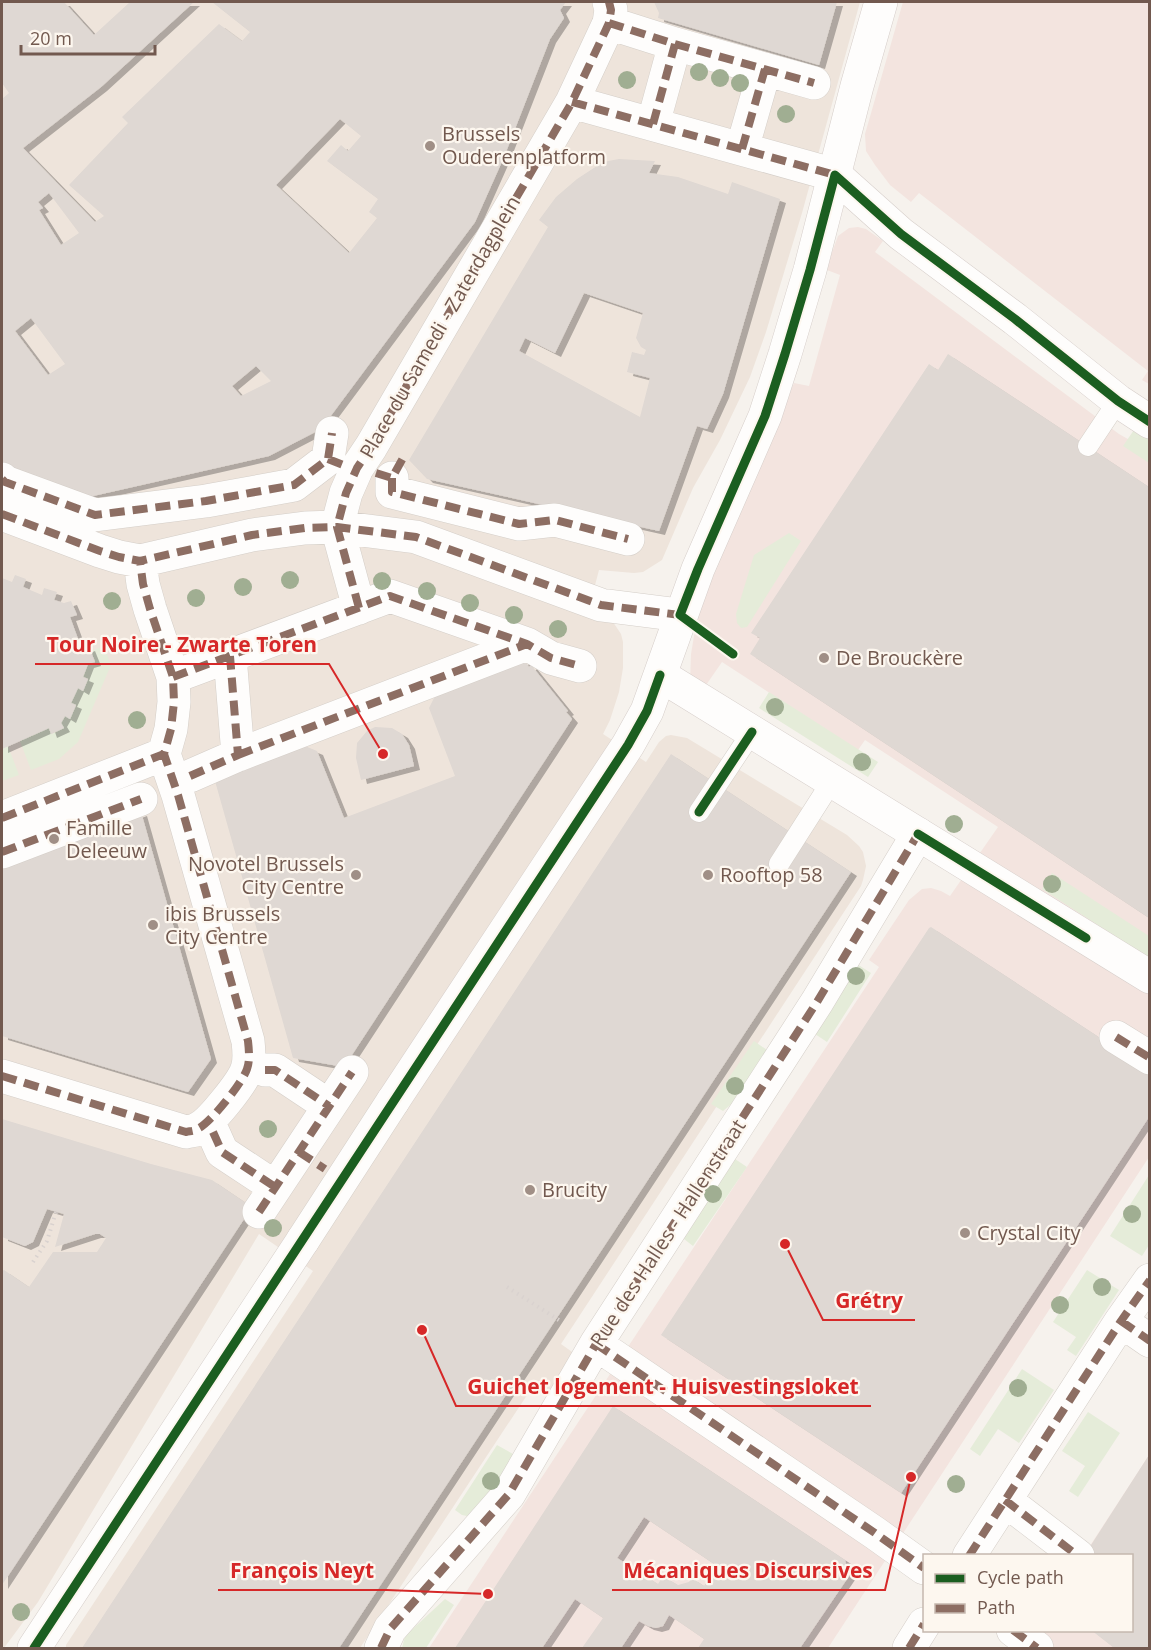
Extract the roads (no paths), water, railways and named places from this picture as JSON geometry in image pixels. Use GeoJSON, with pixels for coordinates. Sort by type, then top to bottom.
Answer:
{"type":"FeatureCollection","features":[{"type":"Feature","properties":{"kind":"street"},"geometry":{"type":"LineString","coordinates":[[34,1648],[628,744],[647,711],[698,569],[765,416],[810,270],[881,2]]}},
{"type":"Feature","properties":{"kind":"street","name":"Place du Samedi - Zaterdagplein"},"geometry":{"type":"LineString","coordinates":[[337,527],[346,493],[357,468],[572,102],[609,12],[675,44],[814,83]]}},
{"type":"Feature","properties":{"kind":"street"},"geometry":{"type":"LineString","coordinates":[[653,124],[675,44]]}},
{"type":"Feature","properties":{"kind":"street"},"geometry":{"type":"LineString","coordinates":[[742,149],[765,69]]}},
{"type":"Feature","properties":{"kind":"street"},"geometry":{"type":"LineString","coordinates":[[572,102],[835,175],[901,234],[1149,422]]}},
{"type":"Feature","properties":{"kind":"street"},"geometry":{"type":"LineString","coordinates":[[2,479],[95,515],[206,501],[294,484],[334,452]]}},
{"type":"Feature","properties":{"kind":"street"},"geometry":{"type":"LineString","coordinates":[[390,470],[392,492],[519,524],[555,520],[627,539]]}},
{"type":"Feature","properties":{"kind":"street"},"geometry":{"type":"LineString","coordinates":[[2,514],[100,551],[140,561],[252,536],[305,528],[337,527],[416,537],[601,605],[680,615]]}},
{"type":"Feature","properties":{"kind":"street"},"geometry":{"type":"LineString","coordinates":[[337,527],[359,608]]}},
{"type":"Feature","properties":{"kind":"street"},"geometry":{"type":"LineString","coordinates":[[2,1076],[186,1132],[199,1129],[232,1093],[247,1070],[248,1041],[178,795],[164,754],[171,729],[174,702],[173,676],[150,609],[140,561]]}},
{"type":"Feature","properties":{"kind":"street"},"geometry":{"type":"LineString","coordinates":[[173,676],[390,596],[527,644],[551,658],[580,666]]}},
{"type":"Feature","properties":{"kind":"street"},"geometry":{"type":"LineString","coordinates":[[190,776],[238,755],[527,644]]}},
{"type":"Feature","properties":{"kind":"street"},"geometry":{"type":"LineString","coordinates":[[230,656],[238,755]]}},
{"type":"Feature","properties":{"kind":"street"},"geometry":{"type":"LineString","coordinates":[[660,675],[1149,976]]}},
{"type":"Feature","properties":{"kind":"street"},"geometry":{"type":"LineString","coordinates":[[2,818],[164,754]]}},
{"type":"Feature","properties":{"kind":"street"},"geometry":{"type":"LineString","coordinates":[[2,852],[141,799]]}},
{"type":"Feature","properties":{"kind":"street","name":"Rue des Halles - Hallenstraat"},"geometry":{"type":"LineString","coordinates":[[381,1648],[390,1629],[509,1494],[596,1344],[817,1002],[918,834]]}},
{"type":"Feature","properties":{"kind":"street"},"geometry":{"type":"LineString","coordinates":[[1116,1037],[1149,1058]]}},
{"type":"Feature","properties":{"kind":"street"},"geometry":{"type":"LineString","coordinates":[[265,1070],[275,1070],[329,1106]]}},
{"type":"Feature","properties":{"kind":"street"},"geometry":{"type":"LineString","coordinates":[[213,1132],[222,1152],[267,1200],[312,1160],[329,1106],[352,1072]]}},
{"type":"Feature","properties":{"kind":"street"},"geometry":{"type":"LineString","coordinates":[[970,1554],[1149,1280]]}},
{"type":"Feature","properties":{"kind":"street"},"geometry":{"type":"LineString","coordinates":[[1121,1321],[1149,1341]]}},
{"type":"Feature","properties":{"kind":"street"},"geometry":{"type":"LineString","coordinates":[[596,1344],[923,1567]]}},
{"type":"Feature","properties":{"kind":"street"},"geometry":{"type":"LineString","coordinates":[[1005,1500],[1075,1554]]}},
{"type":"Feature","properties":{"kind":"street"},"geometry":{"type":"LineString","coordinates":[[909,1648],[923,1626]]}},
{"type":"Feature","properties":{"kind":"street"},"geometry":{"type":"LineString","coordinates":[[1016,1632],[1037,1648]]}},
{"type":"Feature","properties":{"kind":"lane"},"geometry":{"type":"LineString","coordinates":[[1088,446],[1119,401]]}},
{"type":"Feature","properties":{"kind":"lane"},"geometry":{"type":"LineString","coordinates":[[699,812],[752,732]]}},
{"type":"Feature","properties":{"kind":"lane"},"geometry":{"type":"LineString","coordinates":[[779,864],[832,782]]}},
{"type":"Feature","properties":{"kind":"place","name":"Brussels Ouderenplatform"},"geometry":{"type":"Point","coordinates":[430,146]}},
{"type":"Feature","properties":{"kind":"place","name":"De Brouckère"},"geometry":{"type":"Point","coordinates":[824,658]}},
{"type":"Feature","properties":{"kind":"place","name":"Tour Noire - Zwarte Toren"},"geometry":{"type":"Point","coordinates":[383,754]}},
{"type":"Feature","properties":{"kind":"place","name":"Famille Deleeuw"},"geometry":{"type":"Point","coordinates":[54,839]}},
{"type":"Feature","properties":{"kind":"place","name":"Novotel Brussels City Centre"},"geometry":{"type":"Point","coordinates":[356,875]}},
{"type":"Feature","properties":{"kind":"place","name":"Rooftop 58"},"geometry":{"type":"Point","coordinates":[708,875]}},
{"type":"Feature","properties":{"kind":"place","name":"ibis Brussels City Centre"},"geometry":{"type":"Point","coordinates":[153,925]}},
{"type":"Feature","properties":{"kind":"place","name":"Brucity"},"geometry":{"type":"Point","coordinates":[530,1190]}},
{"type":"Feature","properties":{"kind":"place","name":"Crystal City"},"geometry":{"type":"Point","coordinates":[965,1233]}},
{"type":"Feature","properties":{"kind":"place","name":"Grétry"},"geometry":{"type":"Point","coordinates":[785,1244]}},
{"type":"Feature","properties":{"kind":"place","name":"Guichet logement - Huisvestingsloket"},"geometry":{"type":"Point","coordinates":[422,1330]}},
{"type":"Feature","properties":{"kind":"place","name":"Mécaniques Discursives"},"geometry":{"type":"Point","coordinates":[911,1477]}},
{"type":"Feature","properties":{"kind":"place","name":"François Neyt"},"geometry":{"type":"Point","coordinates":[488,1594]}}]}
